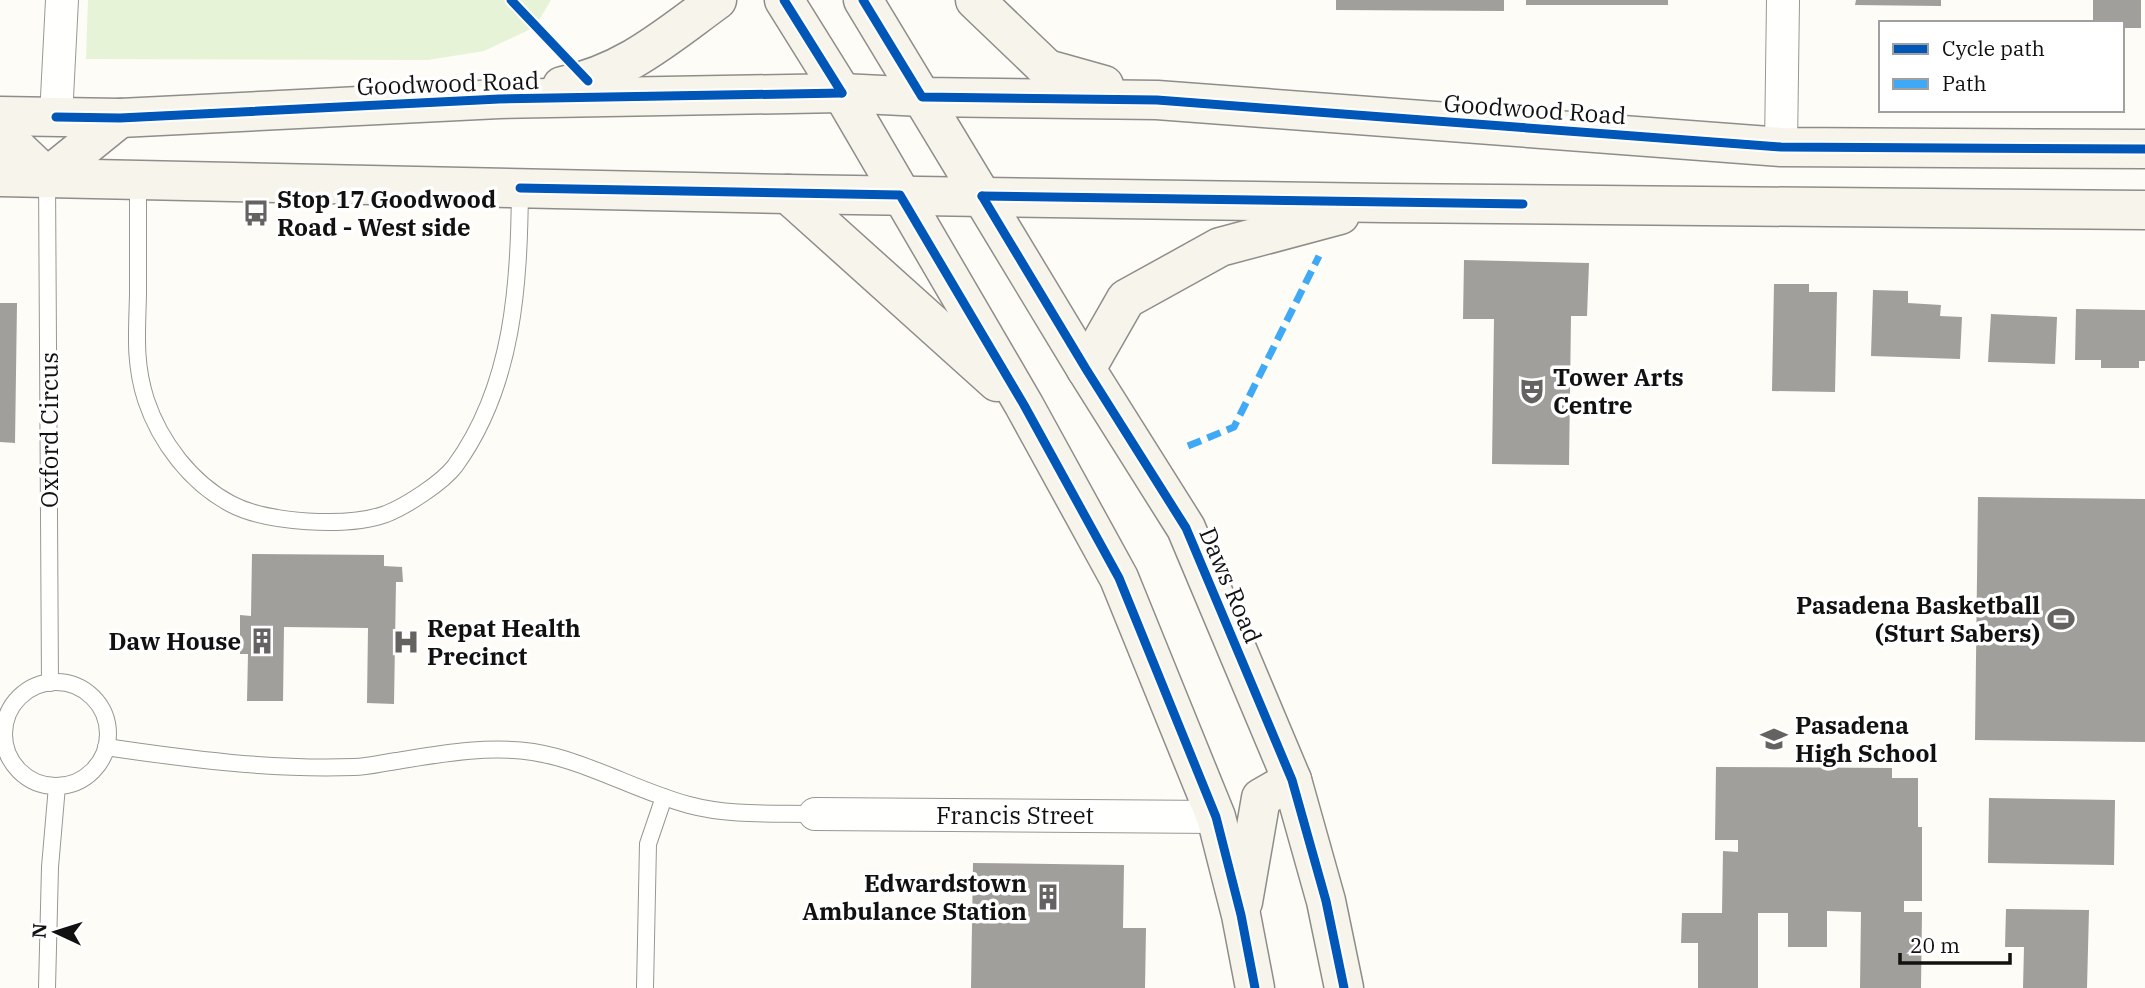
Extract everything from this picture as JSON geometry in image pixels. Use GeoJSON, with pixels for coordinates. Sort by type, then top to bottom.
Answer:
{"type":"FeatureCollection","features":[{"type":"Feature","properties":{"kind":"main road"},"geometry":{"type":"LineString","coordinates":[[499,99],[588,81],[639,57],[717,0]]}},
{"type":"Feature","properties":{"kind":"main road"},"geometry":{"type":"LineString","coordinates":[[784,0],[842,93],[1024,405],[1119,578],[1216,817],[1241,915],[1255,988]]}},
{"type":"Feature","properties":{"kind":"main road","name":"Daws Road"},"geometry":{"type":"LineString","coordinates":[[863,0],[1086,369],[1186,528],[1292,780],[1326,901],[1344,988]]}},
{"type":"Feature","properties":{"kind":"main road"},"geometry":{"type":"LineString","coordinates":[[975,0],[1046,69],[1157,100]]}},
{"type":"Feature","properties":{"kind":"main road","name":"Goodwood Road"},"geometry":{"type":"LineString","coordinates":[[0,116],[120,118],[499,99],[842,93],[922,97],[1157,100],[1782,147],[2145,149]]}},
{"type":"Feature","properties":{"kind":"main road"},"geometry":{"type":"LineString","coordinates":[[47,177],[120,118]]}},
{"type":"Feature","properties":{"kind":"main road"},"geometry":{"type":"LineString","coordinates":[[0,132],[47,177]]}},
{"type":"Feature","properties":{"kind":"main road"},"geometry":{"type":"LineString","coordinates":[[0,177],[788,194],[2145,210]]}},
{"type":"Feature","properties":{"kind":"main road"},"geometry":{"type":"LineString","coordinates":[[788,194],[1024,405]]}},
{"type":"Feature","properties":{"kind":"main road"},"geometry":{"type":"LineString","coordinates":[[1086,369],[1126,299],[1133,295],[1220,247],[1384,203]]}},
{"type":"Feature","properties":{"kind":"main road"},"geometry":{"type":"LineString","coordinates":[[1241,915],[1261,798],[1292,780]]}},
{"type":"Feature","properties":{"kind":"street"},"geometry":{"type":"LineString","coordinates":[[56,117],[62,0]]}},
{"type":"Feature","properties":{"kind":"street"},"geometry":{"type":"LineString","coordinates":[[1782,147],[1783,0]]}},
{"type":"Feature","properties":{"kind":"street","name":"Francis Street"},"geometry":{"type":"LineString","coordinates":[[815,814],[1216,817]]}},
{"type":"Feature","properties":{"kind":"lane","name":"Oxford Circus"},"geometry":{"type":"LineString","coordinates":[[47,177],[50,683]]}},
{"type":"Feature","properties":{"kind":"lane"},"geometry":{"type":"LineString","coordinates":[[138,179],[137,365],[147,401],[161,433],[179,460],[203,485],[231,504],[254,514],[288,520],[353,522],[387,514],[422,494],[453,469],[477,433],[499,379],[511,322],[519,270],[520,188]]}},
{"type":"Feature","properties":{"kind":"lane"},"geometry":{"type":"LineString","coordinates":[[58,682],[76,686],[91,696],[101,709],[107,725],[106,747],[103,757],[93,771],[80,781],[47,786],[32,781],[19,771],[9,756],[2,729],[13,705],[19,699],[33,688],[58,682]]}},
{"type":"Feature","properties":{"kind":"lane"},"geometry":{"type":"LineString","coordinates":[[106,747],[197,760],[356,767],[444,753],[492,750],[532,752],[594,770],[688,805],[719,811],[815,814]]}},
{"type":"Feature","properties":{"kind":"lane"},"geometry":{"type":"LineString","coordinates":[[47,988],[50,867],[57,786]]}},
{"type":"Feature","properties":{"kind":"lane"},"geometry":{"type":"LineString","coordinates":[[645,988],[648,844],[664,797]]}},
{"type":"Feature","properties":{"kind":"green space"},"geometry":{"type":"Polygon","coordinates":[[[88,0],[551,0],[535,27],[484,51],[428,60],[86,59],[88,0]]]}},
{"type":"Feature","properties":{"kind":"building"},"geometry":{"type":"Polygon","coordinates":[[[1336,0],[1504,0],[1504,11],[1336,10],[1336,0]]]}},
{"type":"Feature","properties":{"kind":"building"},"geometry":{"type":"Polygon","coordinates":[[[1526,0],[1668,0],[1668,5],[1526,5],[1526,0]]]}},
{"type":"Feature","properties":{"kind":"building"},"geometry":{"type":"Polygon","coordinates":[[[1856,0],[1941,0],[1941,6],[1855,5],[1856,0]]]}},
{"type":"Feature","properties":{"kind":"building"},"geometry":{"type":"Polygon","coordinates":[[[2093,0],[2141,0],[2141,28],[2124,28],[2124,21],[2093,21],[2093,0]]]}},
{"type":"Feature","properties":{"kind":"building","name":"Tower Arts Centre"},"geometry":{"type":"Polygon","coordinates":[[[1464,260],[1589,263],[1587,316],[1571,316],[1569,465],[1492,464],[1494,319],[1463,319],[1464,260]]]}},
{"type":"Feature","properties":{"kind":"building"},"geometry":{"type":"Polygon","coordinates":[[[1774,284],[1809,284],[1809,292],[1837,292],[1835,392],[1772,391],[1774,284]]]}},
{"type":"Feature","properties":{"kind":"building"},"geometry":{"type":"Polygon","coordinates":[[[1873,290],[1908,291],[1908,303],[1941,305],[1940,316],[1962,317],[1960,359],[1871,356],[1873,290]]]}},
{"type":"Feature","properties":{"kind":"building"},"geometry":{"type":"Polygon","coordinates":[[[0,303],[17,303],[15,443],[0,442],[0,303]]]}},
{"type":"Feature","properties":{"kind":"building"},"geometry":{"type":"Polygon","coordinates":[[[2076,309],[2145,310],[2145,361],[2139,361],[2139,368],[2101,368],[2101,360],[2075,360],[2076,309]]]}},
{"type":"Feature","properties":{"kind":"building"},"geometry":{"type":"Polygon","coordinates":[[[1991,314],[2057,317],[2055,364],[1988,362],[1991,314]]]}},
{"type":"Feature","properties":{"kind":"building","name":"Pasadena Basketball (Sturt Sabers)"},"geometry":{"type":"Polygon","coordinates":[[[1978,497],[2145,499],[2145,742],[1975,740],[1978,497]]]}},
{"type":"Feature","properties":{"kind":"building","name":"Daw House"},"geometry":{"type":"Polygon","coordinates":[[[252,554],[384,555],[384,566],[402,567],[403,582],[396,582],[394,704],[367,703],[368,628],[284,627],[283,701],[247,701],[248,654],[240,654],[240,615],[251,616],[252,554]]]}},
{"type":"Feature","properties":{"kind":"building"},"geometry":{"type":"Polygon","coordinates":[[[1716,767],[1892,768],[1892,778],[1918,778],[1918,827],[1922,827],[1922,901],[1904,901],[1904,912],[1922,912],[1921,988],[1860,988],[1861,912],[1827,911],[1827,947],[1788,947],[1788,913],[1758,913],[1758,988],[1698,988],[1698,943],[1681,943],[1682,913],[1722,913],[1723,851],[1738,852],[1738,840],[1715,840],[1716,767]]]}},
{"type":"Feature","properties":{"kind":"building"},"geometry":{"type":"Polygon","coordinates":[[[1989,798],[2115,800],[2114,865],[1988,863],[1989,798]]]}},
{"type":"Feature","properties":{"kind":"building","name":"Edwardstown Ambulance Station"},"geometry":{"type":"Polygon","coordinates":[[[973,863],[1124,865],[1123,928],[1146,928],[1145,988],[971,988],[973,863]]]}},
{"type":"Feature","properties":{"kind":"building"},"geometry":{"type":"Polygon","coordinates":[[[2006,909],[2089,910],[2087,988],[2023,988],[2024,947],[2005,947],[2006,909]]]}},
{"type":"Feature","properties":{"kind":"marked path"},"geometry":{"type":"LineString","coordinates":[[1188,446],[1234,427],[1319,256]]}},
{"type":"Feature","properties":{"kind":"cycle path"},"geometry":{"type":"LineString","coordinates":[[511,0],[588,81]]}},
{"type":"Feature","properties":{"kind":"cycle path"},"geometry":{"type":"LineString","coordinates":[[784,0],[842,93]]}},
{"type":"Feature","properties":{"kind":"cycle path"},"geometry":{"type":"LineString","coordinates":[[863,0],[922,97],[1157,100],[1781,147],[2145,149]]}},
{"type":"Feature","properties":{"kind":"cycle path"},"geometry":{"type":"LineString","coordinates":[[56,117],[120,118],[499,99],[842,93]]}},
{"type":"Feature","properties":{"kind":"cycle path"},"geometry":{"type":"LineString","coordinates":[[520,188],[900,195],[1024,405],[1119,578],[1216,817],[1241,915],[1255,988]]}},
{"type":"Feature","properties":{"kind":"cycle path"},"geometry":{"type":"LineString","coordinates":[[982,196],[1186,528],[1292,780],[1326,901],[1344,988]]}},
{"type":"Feature","properties":{"kind":"cycle path"},"geometry":{"type":"LineString","coordinates":[[982,196],[1523,204]]}},
{"type":"Feature","properties":{"kind":"place","name":"Stop 17 Goodwood Road - West side"},"geometry":{"type":"Point","coordinates":[256,213]}},
{"type":"Feature","properties":{"kind":"place","name":"Tower Arts Centre"},"geometry":{"type":"Point","coordinates":[1532,391]}},
{"type":"Feature","properties":{"kind":"place","name":"Pasadena Basketball (Sturt Sabers)"},"geometry":{"type":"Point","coordinates":[2061,619]}},
{"type":"Feature","properties":{"kind":"place","name":"Daw House"},"geometry":{"type":"Point","coordinates":[262,641]}},
{"type":"Feature","properties":{"kind":"place","name":"Repat Health Precinct"},"geometry":{"type":"Point","coordinates":[406,642]}},
{"type":"Feature","properties":{"kind":"place","name":"Pasadena High School"},"geometry":{"type":"Point","coordinates":[1774,739]}},
{"type":"Feature","properties":{"kind":"place","name":"Edwardstown Ambulance Station"},"geometry":{"type":"Point","coordinates":[1048,897]}}]}
